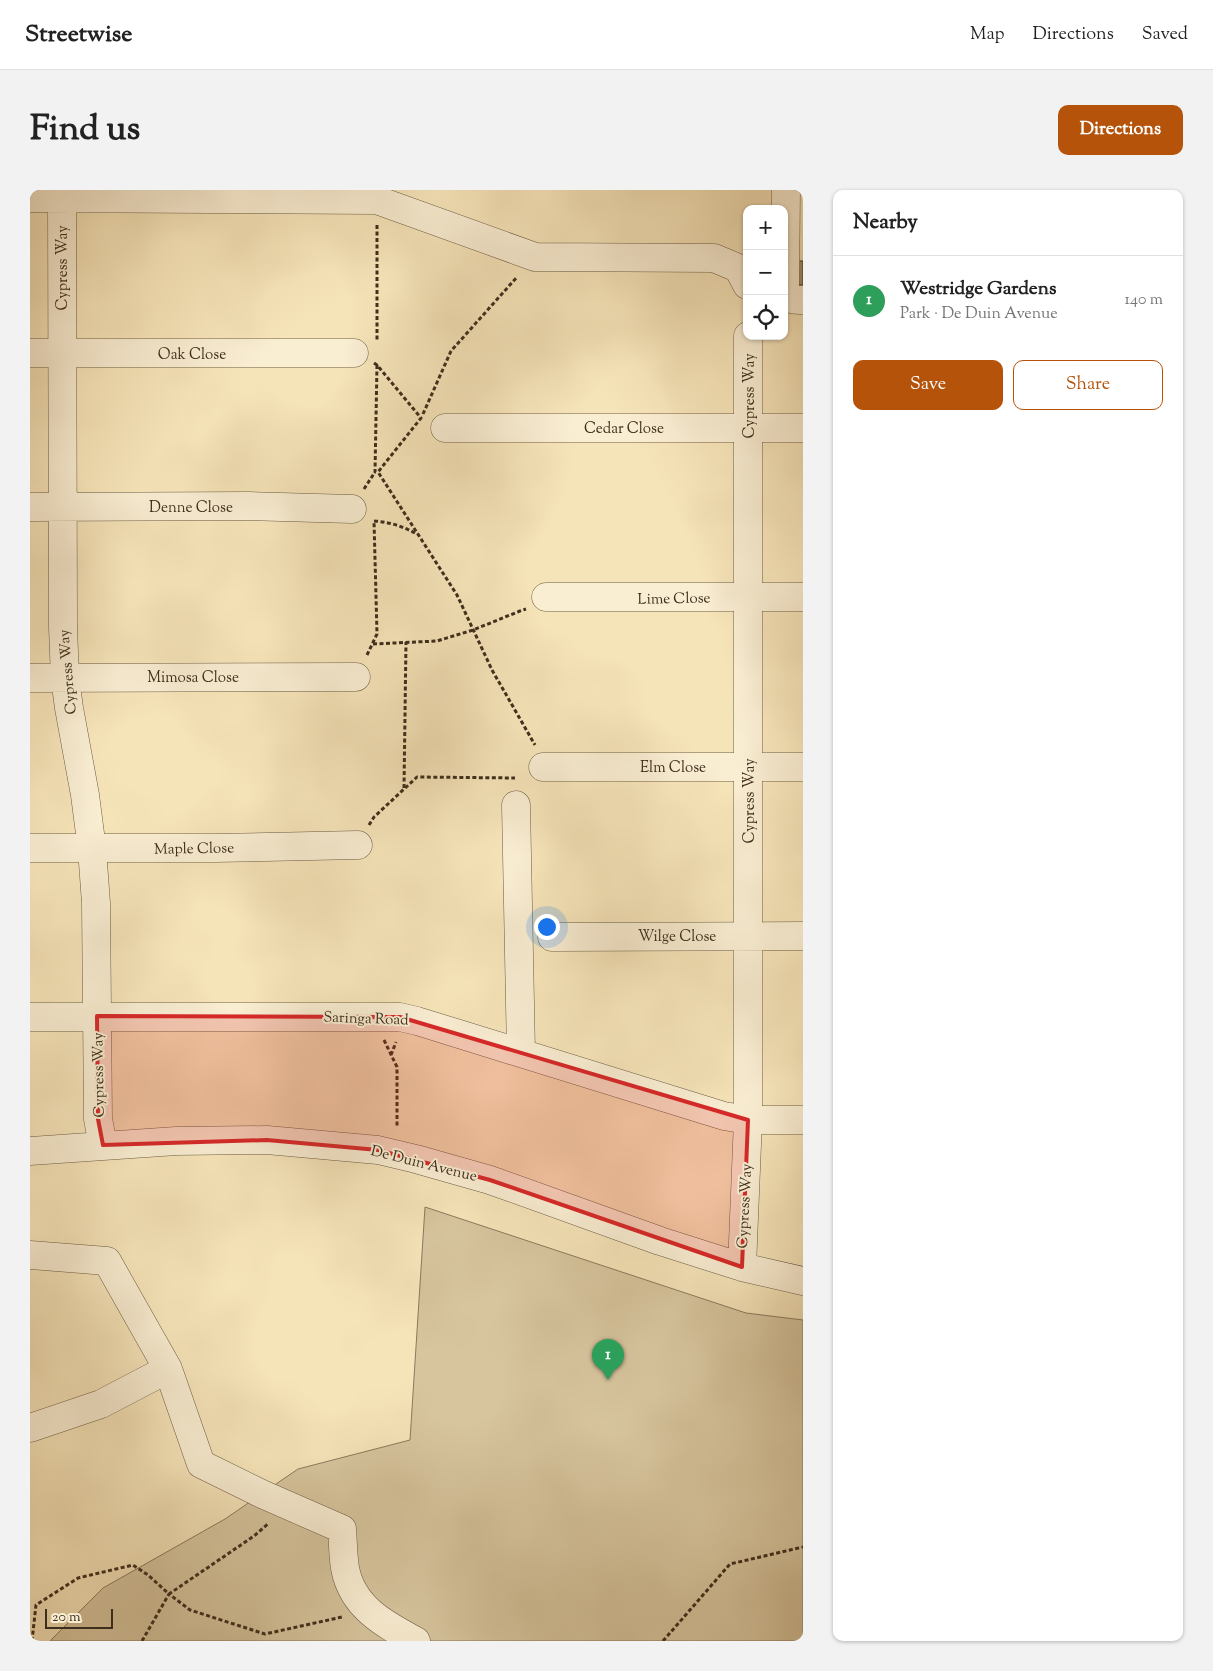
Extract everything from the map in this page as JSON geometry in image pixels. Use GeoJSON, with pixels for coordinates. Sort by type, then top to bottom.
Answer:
{"type":"FeatureCollection","features":[{"type":"Feature","properties":{"kind":"street"},"geometry":{"type":"LineString","coordinates":[[786,190],[785,292],[787,298],[803,300]]}},
{"type":"Feature","properties":{"kind":"street"},"geometry":{"type":"LineString","coordinates":[[30,198],[377,200],[535,257],[714,258],[738,268],[743,277]]}},
{"type":"Feature","properties":{"kind":"street","name":"Cypress Way"},"geometry":{"type":"LineString","coordinates":[[62,198],[65,678],[85,795],[92,849],[96,903],[98,1119],[103,1145]]}},
{"type":"Feature","properties":{"kind":"street","name":"Cypress Way"},"geometry":{"type":"LineString","coordinates":[[742,1267],[748,1120],[748,340]]}},
{"type":"Feature","properties":{"kind":"street","name":"Oak Close"},"geometry":{"type":"LineString","coordinates":[[30,353],[371,355]]}},
{"type":"Feature","properties":{"kind":"street","name":"Cedar Close"},"geometry":{"type":"LineString","coordinates":[[431,422],[803,428]]}},
{"type":"Feature","properties":{"kind":"street","name":"Denne Close"},"geometry":{"type":"LineString","coordinates":[[30,507],[249,506],[352,509]]}},
{"type":"Feature","properties":{"kind":"street","name":"Lime Close"},"geometry":{"type":"LineString","coordinates":[[540,603],[803,597]]}},
{"type":"Feature","properties":{"kind":"street","name":"Mimosa Close"},"geometry":{"type":"LineString","coordinates":[[30,678],[356,677]]}},
{"type":"Feature","properties":{"kind":"street","name":"Elm Close"},"geometry":{"type":"LineString","coordinates":[[532,773],[803,767]]}},
{"type":"Feature","properties":{"kind":"street"},"geometry":{"type":"LineString","coordinates":[[516,805],[522,1053]]}},
{"type":"Feature","properties":{"kind":"street","name":"Maple Close"},"geometry":{"type":"LineString","coordinates":[[30,848],[92,849],[358,845]]}},
{"type":"Feature","properties":{"kind":"street","name":"Wilge Close"},"geometry":{"type":"LineString","coordinates":[[552,937],[803,936]]}},
{"type":"Feature","properties":{"kind":"street","name":"Saringa Road"},"geometry":{"type":"LineString","coordinates":[[30,1017],[400,1017],[522,1053],[692,1107],[748,1120],[803,1120]]}},
{"type":"Feature","properties":{"kind":"street","name":"De Duin Avenue"},"geometry":{"type":"LineString","coordinates":[[30,1150],[176,1141],[267,1140],[378,1150],[490,1180],[660,1241],[742,1267],[803,1281]]}},
{"type":"Feature","properties":{"kind":"street"},"geometry":{"type":"LineString","coordinates":[[30,1255],[107,1261],[168,1369],[201,1464],[342,1529],[345,1570],[354,1593],[368,1611],[416,1641]]}},
{"type":"Feature","properties":{"kind":"street"},"geometry":{"type":"LineString","coordinates":[[30,1428],[101,1404],[168,1369]]}},
{"type":"Feature","properties":{"kind":"path"},"geometry":{"type":"LineString","coordinates":[[377,200],[371,355],[375,472],[378,472],[457,596],[492,670],[533,740]]}},
{"type":"Feature","properties":{"kind":"path"},"geometry":{"type":"LineString","coordinates":[[378,472],[431,422],[451,351],[535,257]]}},
{"type":"Feature","properties":{"kind":"path"},"geometry":{"type":"LineString","coordinates":[[371,355],[431,422]]}},
{"type":"Feature","properties":{"kind":"path"},"geometry":{"type":"LineString","coordinates":[[418,534],[386,521],[374,521],[377,634],[372,644],[437,641],[473,630],[540,603]]}},
{"type":"Feature","properties":{"kind":"path"},"geometry":{"type":"LineString","coordinates":[[404,789],[406,642]]}},
{"type":"Feature","properties":{"kind":"path"},"geometry":{"type":"LineString","coordinates":[[374,817],[417,777],[532,773]]}},
{"type":"Feature","properties":{"kind":"path"},"geometry":{"type":"LineString","coordinates":[[383,1038],[397,1067],[398,1116]]}},
{"type":"Feature","properties":{"kind":"path"},"geometry":{"type":"LineString","coordinates":[[142,1641],[170,1594],[254,1536],[289,1506]]}},
{"type":"Feature","properties":{"kind":"path"},"geometry":{"type":"LineString","coordinates":[[663,1641],[730,1564],[803,1548]]}},
{"type":"Feature","properties":{"kind":"path"},"geometry":{"type":"LineString","coordinates":[[32,1641],[36,1605],[78,1578],[133,1565],[190,1610],[265,1634],[368,1611]]}},
{"type":"Feature","properties":{"kind":"highlighted area"},"geometry":{"type":"Polygon","coordinates":[[[97,1016],[400,1017],[748,1120],[742,1267],[490,1180],[378,1150],[267,1140],[103,1145],[98,1119],[97,1016]]]}},
{"type":"Feature","properties":{"kind":"shaded area"},"geometry":{"type":"Polygon","coordinates":[[[425,1207],[746,1313],[803,1320],[803,1641],[50,1641],[103,1588],[225,1519],[298,1469],[410,1440],[425,1207]]]}},
{"type":"Feature","properties":{"kind":"building"},"geometry":{"type":"Polygon","coordinates":[[[798,261],[803,261],[803,285],[798,285],[798,261]]]}},
{"type":"Feature","properties":{"kind":"place","name":"Westridge Gardens"},"geometry":{"type":"Point","coordinates":[608,1380]}}]}
